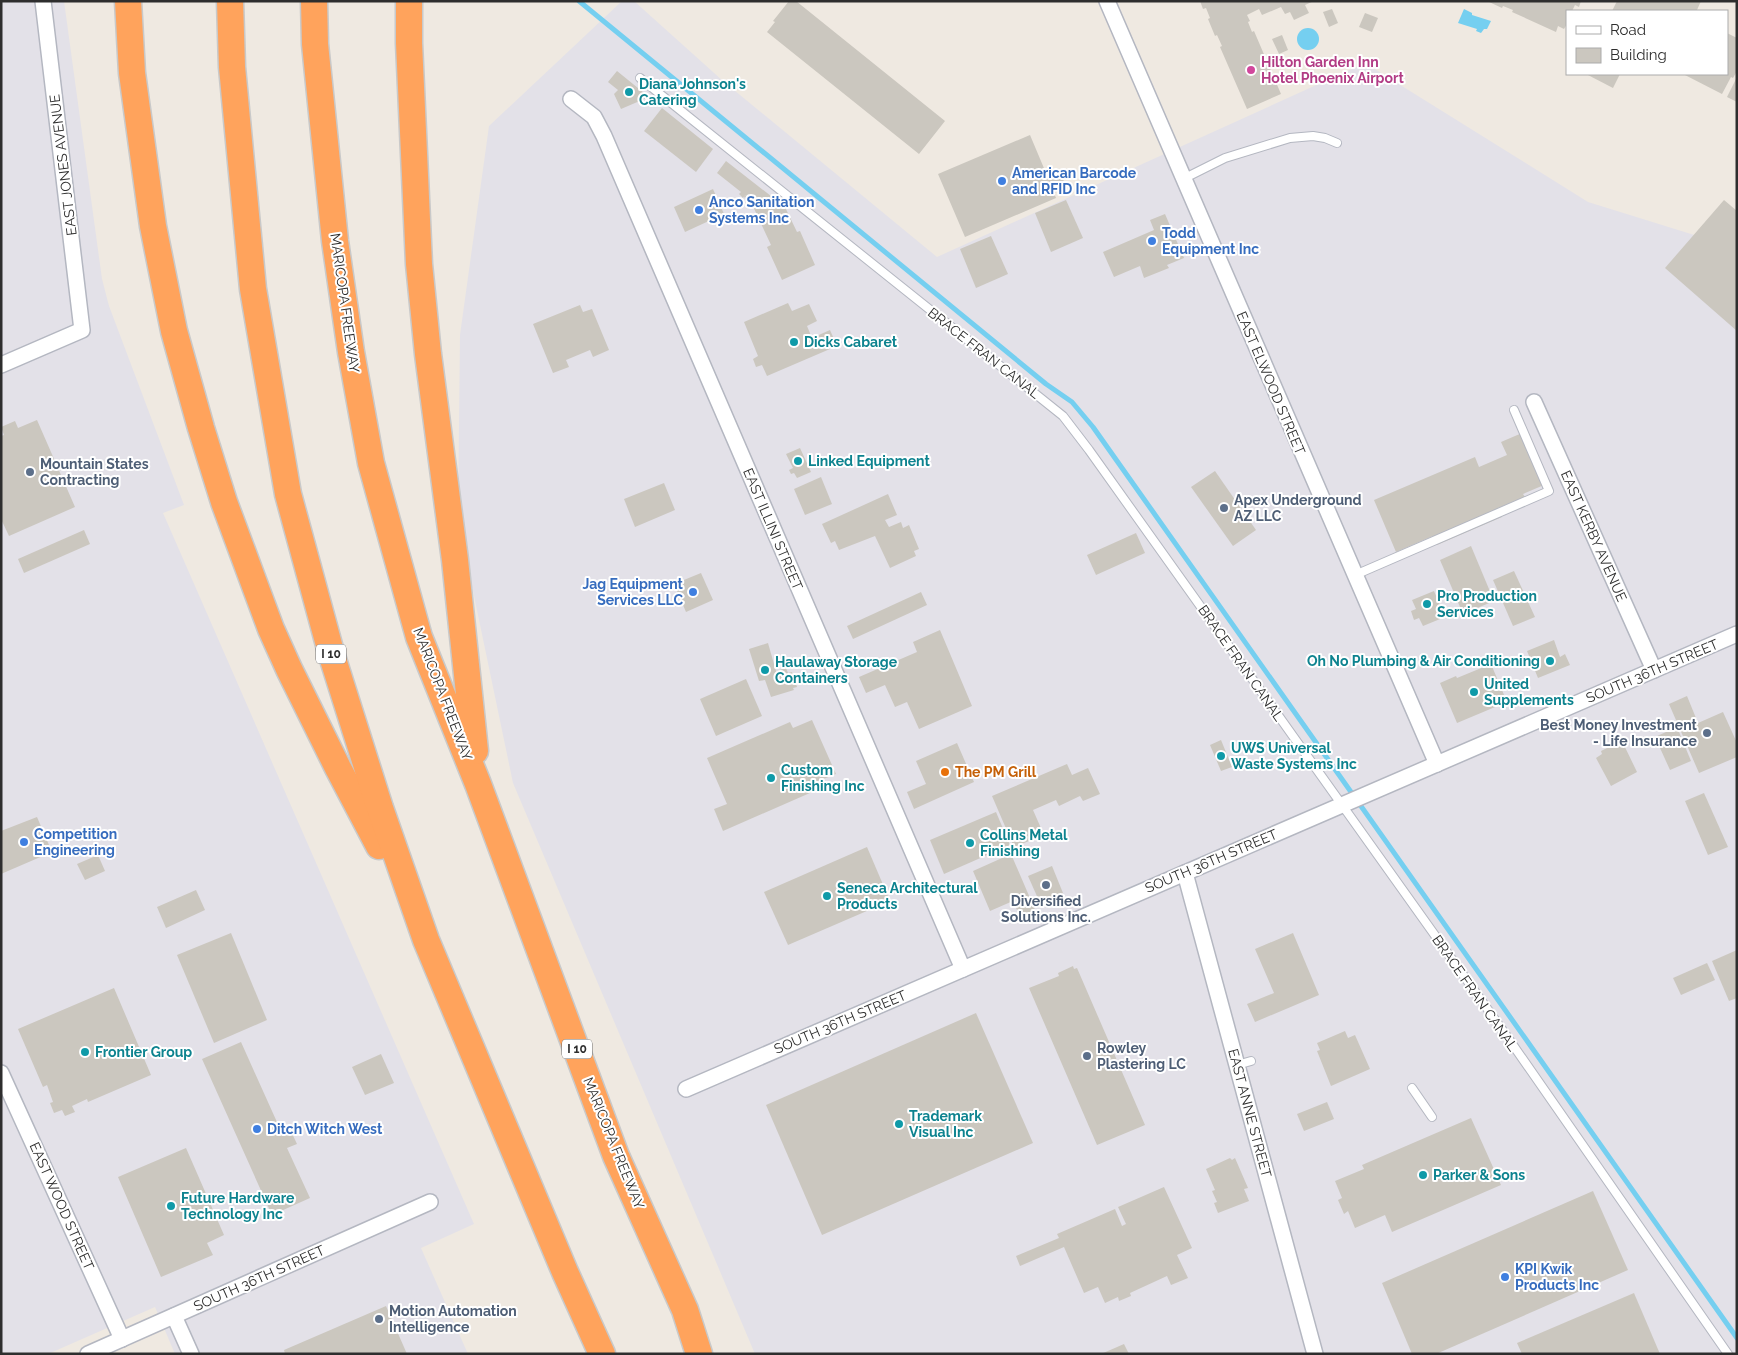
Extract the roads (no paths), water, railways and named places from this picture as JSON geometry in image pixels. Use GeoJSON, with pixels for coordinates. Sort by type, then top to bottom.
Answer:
{"type":"FeatureCollection","features":[{"type":"Feature","properties":{"kind":"highway"},"geometry":{"type":"LineString","coordinates":[[128,1],[132,73],[153,226],[174,331],[224,502],[271,628],[289,669],[338,768],[420,923]]}},
{"type":"Feature","properties":{"kind":"highway","name":"I 10"},"geometry":{"type":"LineString","coordinates":[[230,1],[232,67],[253,289],[288,494],[332,656],[380,808],[420,923],[565,1272],[602,1354]]}},
{"type":"Feature","properties":{"kind":"highway","name":"MARICOPA FREEWAY"},"geometry":{"type":"LineString","coordinates":[[314,1],[315,44],[335,241],[351,352],[372,463],[419,637],[478,784],[616,1156],[685,1310],[699,1354]]}},
{"type":"Feature","properties":{"kind":"highway"},"geometry":{"type":"LineString","coordinates":[[409,1],[408,43],[419,264],[428,354],[455,560],[478,784]]}},
{"type":"Feature","properties":{"kind":"highway"},"geometry":{"type":"LineString","coordinates":[[685,1310],[707,1354]]}},
{"type":"Feature","properties":{"kind":"street","name":"EAST JONES AVENUE"},"geometry":{"type":"LineString","coordinates":[[1,365],[82,330],[43,1]]}},
{"type":"Feature","properties":{"kind":"street","name":"EAST ELWOOD STREET"},"geometry":{"type":"LineString","coordinates":[[1107,1],[1437,764]]}},
{"type":"Feature","properties":{"kind":"street","name":"EAST ILLINI STREET"},"geometry":{"type":"LineString","coordinates":[[571,99],[594,117],[604,136],[963,969]]}},
{"type":"Feature","properties":{"kind":"street","name":"EAST KERBY AVENUE"},"geometry":{"type":"LineString","coordinates":[[1534,402],[1654,670]]}},
{"type":"Feature","properties":{"kind":"street","name":"SOUTH 36TH STREET"},"geometry":{"type":"LineString","coordinates":[[686,1089],[1737,634]]}},
{"type":"Feature","properties":{"kind":"street","name":"EAST ANNE STREET"},"geometry":{"type":"LineString","coordinates":[[1185,873],[1244,1063],[1315,1354]]}},
{"type":"Feature","properties":{"kind":"street","name":"EAST WOOD STREET"},"geometry":{"type":"LineString","coordinates":[[1,1072],[122,1339]]}},
{"type":"Feature","properties":{"kind":"street","name":"SOUTH 36TH STREET"},"geometry":{"type":"LineString","coordinates":[[88,1354],[430,1202]]}},
{"type":"Feature","properties":{"kind":"street"},"geometry":{"type":"LineString","coordinates":[[174,1316],[191,1354]]}},
{"type":"Feature","properties":{"kind":"lane","name":"BRACE FRAN CANAL"},"geometry":{"type":"LineString","coordinates":[[640,78],[1063,416],[1343,804],[1728,1354]]}},
{"type":"Feature","properties":{"kind":"lane"},"geometry":{"type":"LineString","coordinates":[[1183,179],[1225,158],[1290,138],[1313,136],[1326,138],[1337,143]]}},
{"type":"Feature","properties":{"kind":"lane"},"geometry":{"type":"LineString","coordinates":[[1355,575],[1549,491],[1514,410]]}},
{"type":"Feature","properties":{"kind":"lane"},"geometry":{"type":"LineString","coordinates":[[1412,1088],[1432,1117]]}},
{"type":"Feature","properties":{"kind":"water"},"geometry":{"type":"Polygon","coordinates":[[[1464,9],[1472,13],[1472,15],[1491,21],[1487,29],[1484,29],[1481,33],[1476,31],[1477,29],[1458,23],[1464,9]]]}},
{"type":"Feature","properties":{"kind":"water"},"geometry":{"type":"Polygon","coordinates":[[[1304,28],[1312,28],[1319,35],[1319,43],[1312,50],[1304,50],[1297,43],[1297,35],[1304,28]]]}},
{"type":"Feature","properties":{"kind":"waterway"},"geometry":{"type":"LineString","coordinates":[[579,1],[1046,384],[1072,402],[1093,427],[1737,1338]]}},
{"type":"Feature","properties":{"kind":"place","name":"Hilton Garden Inn Hotel Phoenix Airport"},"geometry":{"type":"Point","coordinates":[1251,70]}},
{"type":"Feature","properties":{"kind":"place","name":"Diana Johnson's Catering"},"geometry":{"type":"Point","coordinates":[629,92]}},
{"type":"Feature","properties":{"kind":"place","name":"American Barcode and RFID Inc"},"geometry":{"type":"Point","coordinates":[1002,181]}},
{"type":"Feature","properties":{"kind":"place","name":"Anco Sanitation Systems Inc"},"geometry":{"type":"Point","coordinates":[699,210]}},
{"type":"Feature","properties":{"kind":"place","name":"Todd Equipment Inc"},"geometry":{"type":"Point","coordinates":[1152,241]}},
{"type":"Feature","properties":{"kind":"place","name":"Dicks Cabaret"},"geometry":{"type":"Point","coordinates":[794,342]}},
{"type":"Feature","properties":{"kind":"place","name":"Linked Equipment"},"geometry":{"type":"Point","coordinates":[798,461]}},
{"type":"Feature","properties":{"kind":"place","name":"Mountain States Contracting"},"geometry":{"type":"Point","coordinates":[30,472]}},
{"type":"Feature","properties":{"kind":"place","name":"Apex Underground AZ LLC"},"geometry":{"type":"Point","coordinates":[1224,508]}},
{"type":"Feature","properties":{"kind":"place","name":"Jag Equipment Services LLC"},"geometry":{"type":"Point","coordinates":[693,592]}},
{"type":"Feature","properties":{"kind":"place","name":"Pro Production Services"},"geometry":{"type":"Point","coordinates":[1427,604]}},
{"type":"Feature","properties":{"kind":"place","name":"Oh No Plumbing & Air Conditioning"},"geometry":{"type":"Point","coordinates":[1550,661]}},
{"type":"Feature","properties":{"kind":"place","name":"Haulaway Storage Containers"},"geometry":{"type":"Point","coordinates":[765,670]}},
{"type":"Feature","properties":{"kind":"place","name":"United Supplements"},"geometry":{"type":"Point","coordinates":[1474,692]}},
{"type":"Feature","properties":{"kind":"place","name":"Best Money Investment - Life Insurance"},"geometry":{"type":"Point","coordinates":[1707,733]}},
{"type":"Feature","properties":{"kind":"place","name":"UWS Universal Waste Systems Inc"},"geometry":{"type":"Point","coordinates":[1221,756]}},
{"type":"Feature","properties":{"kind":"place","name":"The PM Grill"},"geometry":{"type":"Point","coordinates":[945,772]}},
{"type":"Feature","properties":{"kind":"place","name":"Custom Finishing Inc"},"geometry":{"type":"Point","coordinates":[771,778]}},
{"type":"Feature","properties":{"kind":"place","name":"Competition Engineering"},"geometry":{"type":"Point","coordinates":[24,842]}},
{"type":"Feature","properties":{"kind":"place","name":"Collins Metal Finishing"},"geometry":{"type":"Point","coordinates":[970,843]}},
{"type":"Feature","properties":{"kind":"place","name":"Diversified Solutions Inc."},"geometry":{"type":"Point","coordinates":[1046,885]}},
{"type":"Feature","properties":{"kind":"place","name":"Seneca Architectural Products"},"geometry":{"type":"Point","coordinates":[827,896]}},
{"type":"Feature","properties":{"kind":"place","name":"Frontier Group"},"geometry":{"type":"Point","coordinates":[85,1052]}},
{"type":"Feature","properties":{"kind":"place","name":"Rowley Plastering LC"},"geometry":{"type":"Point","coordinates":[1087,1056]}},
{"type":"Feature","properties":{"kind":"place","name":"Trademark Visual Inc"},"geometry":{"type":"Point","coordinates":[899,1124]}},
{"type":"Feature","properties":{"kind":"place","name":"Ditch Witch West"},"geometry":{"type":"Point","coordinates":[257,1129]}},
{"type":"Feature","properties":{"kind":"place","name":"Parker & Sons"},"geometry":{"type":"Point","coordinates":[1423,1175]}},
{"type":"Feature","properties":{"kind":"place","name":"Future Hardware Technology Inc"},"geometry":{"type":"Point","coordinates":[171,1206]}},
{"type":"Feature","properties":{"kind":"place","name":"KPI Kwik Products Inc"},"geometry":{"type":"Point","coordinates":[1505,1277]}},
{"type":"Feature","properties":{"kind":"place","name":"Motion Automation Intelligence"},"geometry":{"type":"Point","coordinates":[379,1319]}}]}
